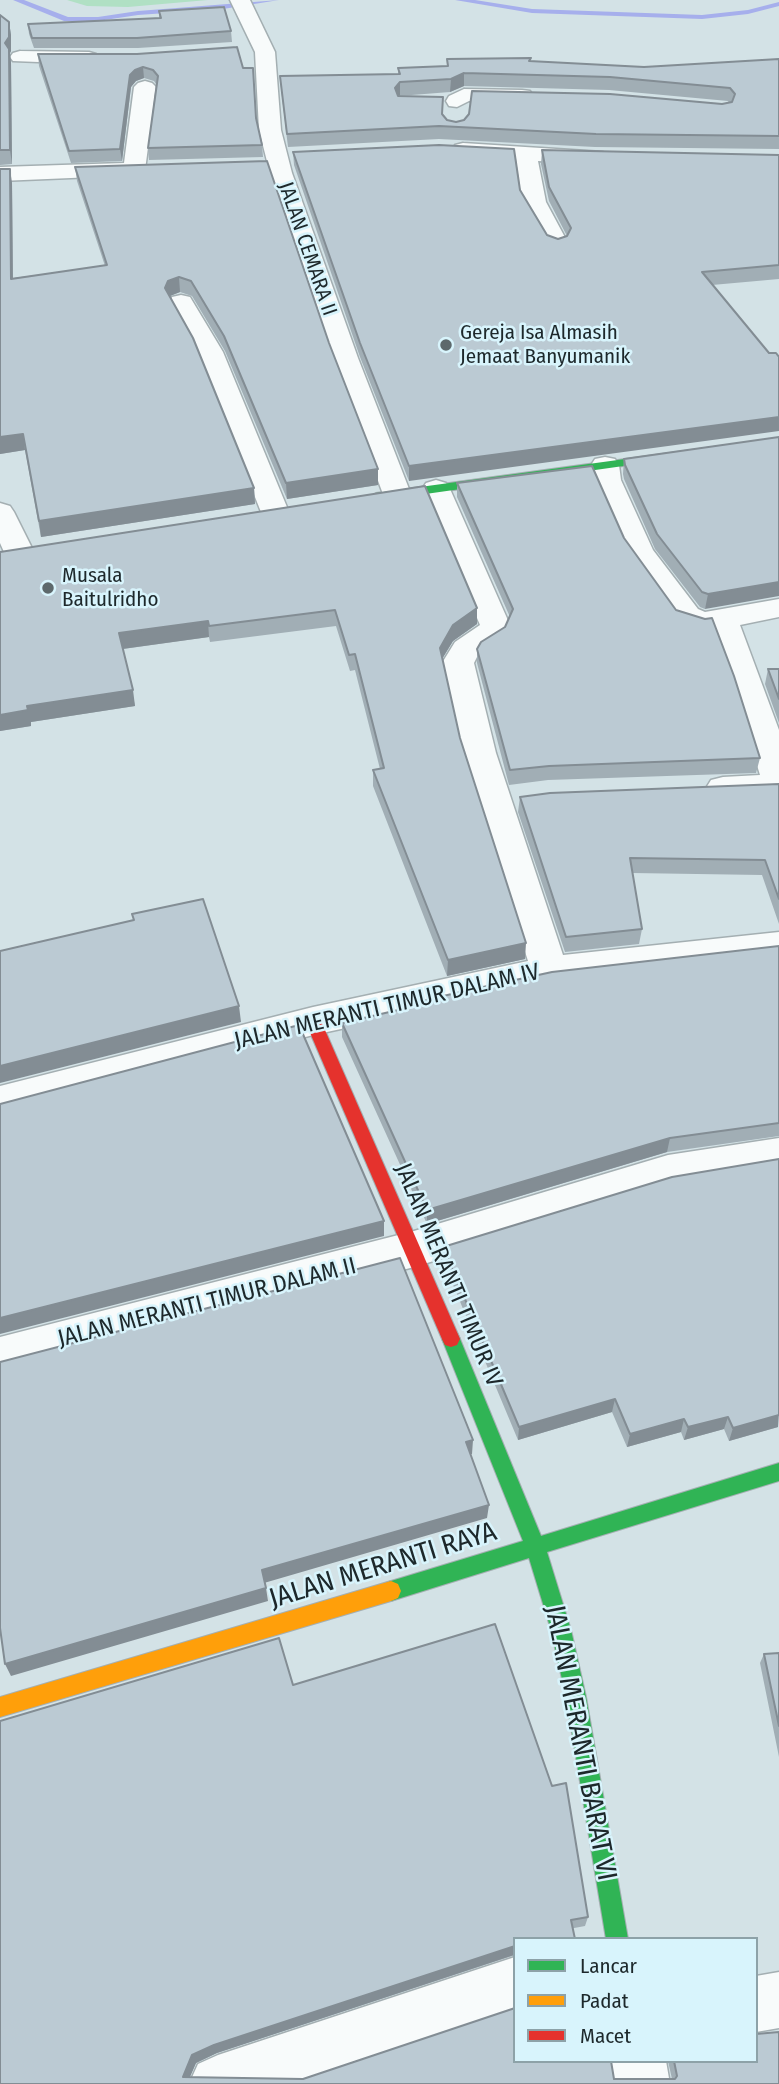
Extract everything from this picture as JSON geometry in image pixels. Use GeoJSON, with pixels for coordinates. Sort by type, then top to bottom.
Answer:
{"type":"FeatureCollection","features":[{"type":"Feature","properties":{"kind":"street","name":"JALAN CEMARA II"},"geometry":{"type":"LineString","coordinates":[[242,4],[263,48],[270,130],[278,161],[345,358],[397,494]]}},
{"type":"Feature","properties":{"kind":"street"},"geometry":{"type":"LineString","coordinates":[[235,50],[263,48]]}},
{"type":"Feature","properties":{"kind":"street"},"geometry":{"type":"LineString","coordinates":[[20,57],[112,57]]}},
{"type":"Feature","properties":{"kind":"street"},"geometry":{"type":"LineString","coordinates":[[134,170],[145,87]]}},
{"type":"Feature","properties":{"kind":"street"},"geometry":{"type":"LineString","coordinates":[[543,96],[464,95],[457,101],[446,149],[621,158]]}},
{"type":"Feature","properties":{"kind":"street"},"geometry":{"type":"LineString","coordinates":[[434,102],[457,101]]}},
{"type":"Feature","properties":{"kind":"street"},"geometry":{"type":"LineString","coordinates":[[526,153],[534,202],[556,243]]}},
{"type":"Feature","properties":{"kind":"street"},"geometry":{"type":"LineString","coordinates":[[253,166],[304,156]]}},
{"type":"Feature","properties":{"kind":"street"},"geometry":{"type":"LineString","coordinates":[[0,174],[160,169]]}},
{"type":"Feature","properties":{"kind":"street"},"geometry":{"type":"LineString","coordinates":[[181,302],[210,352],[272,513]]}},
{"type":"Feature","properties":{"kind":"street"},"geometry":{"type":"LineString","coordinates":[[356,500],[779,441]]}},
{"type":"Feature","properties":{"kind":"street"},"geometry":{"type":"LineString","coordinates":[[605,466],[607,480],[639,551],[687,616],[699,621],[779,608]]}},
{"type":"Feature","properties":{"kind":"street"},"geometry":{"type":"LineString","coordinates":[[436,489],[495,625],[492,632],[466,649],[458,663],[480,754],[508,799],[550,971]]}},
{"type":"Feature","properties":{"kind":"street"},"geometry":{"type":"LineString","coordinates":[[0,512],[20,552]]}},
{"type":"Feature","properties":{"kind":"street"},"geometry":{"type":"LineString","coordinates":[[697,789],[773,786],[778,779],[750,690],[722,618]]}},
{"type":"Feature","properties":{"kind":"street","name":"JALAN MERANTI TIMUR DALAM IV"},"geometry":{"type":"LineString","coordinates":[[0,1102],[313,1021],[550,971],[779,945]]}},
{"type":"Feature","properties":{"kind":"street","name":"JALAN MERANTI TIMUR IV"},"geometry":{"type":"LineString","coordinates":[[313,1021],[414,1250],[536,1548]]}},
{"type":"Feature","properties":{"kind":"street","name":"JALAN MERANTI TIMUR DALAM II"},"geometry":{"type":"LineString","coordinates":[[0,1356],[414,1250],[668,1172],[779,1154]]}},
{"type":"Feature","properties":{"kind":"street","name":"JALAN MERANTI RAYA"},"geometry":{"type":"LineString","coordinates":[[0,1707],[536,1548],[779,1472]]}},
{"type":"Feature","properties":{"kind":"street","name":"JALAN MERANTI BARAT VI"},"geometry":{"type":"LineString","coordinates":[[536,1548],[561,1630],[576,1698],[617,1937]]}},
{"type":"Feature","properties":{"kind":"street"},"geometry":{"type":"LineString","coordinates":[[235,2081],[513,1986]]}},
{"type":"Feature","properties":{"kind":"street"},"geometry":{"type":"LineString","coordinates":[[758,2004],[779,2000]]}},
{"type":"Feature","properties":{"kind":"street"},"geometry":{"type":"LineString","coordinates":[[637,2063],[641,2084]]}},
{"type":"Feature","properties":{"kind":"green space"},"geometry":{"type":"Polygon","coordinates":[[[67,0],[208,0],[128,7],[87,6],[67,0]]]}},
{"type":"Feature","properties":{"kind":"building"},"geometry":{"type":"Polygon","coordinates":[[[224,7],[231,31],[137,38],[32,38],[28,24],[161,18],[159,11],[224,7]]]}},
{"type":"Feature","properties":{"kind":"building"},"geometry":{"type":"Polygon","coordinates":[[[0,15],[9,22],[9,37],[5,43],[9,49],[10,150],[0,150],[0,15]]]}},
{"type":"Feature","properties":{"kind":"building"},"geometry":{"type":"Polygon","coordinates":[[[237,47],[243,68],[253,68],[256,118],[262,145],[148,148],[158,76],[153,70],[143,67],[130,75],[120,149],[69,151],[38,54],[137,54],[237,47]]]}},
{"type":"Feature","properties":{"kind":"building"},"geometry":{"type":"Polygon","coordinates":[[[531,58],[529,61],[644,67],[779,59],[779,136],[596,134],[439,126],[287,134],[280,76],[400,74],[398,68],[448,66],[447,59],[531,58]],[[464,73],[451,79],[400,82],[395,88],[398,96],[443,97],[442,114],[447,120],[456,122],[464,120],[469,114],[472,91],[610,94],[722,104],[732,102],[735,94],[730,88],[610,77],[464,73]]]}},
{"type":"Feature","properties":{"kind":"building"},"geometry":{"type":"Polygon","coordinates":[[[439,145],[514,149],[520,190],[547,235],[558,239],[567,236],[571,228],[549,187],[542,150],[779,155],[779,265],[702,272],[769,353],[776,353],[779,357],[779,417],[409,466],[360,343],[293,152],[439,145]]]}},
{"type":"Feature","properties":{"kind":"building"},"geometry":{"type":"Polygon","coordinates":[[[267,161],[329,343],[378,469],[286,483],[224,336],[191,281],[179,277],[168,281],[165,288],[193,338],[254,488],[39,521],[23,434],[0,437],[0,169],[10,169],[11,279],[107,265],[75,167],[267,161]]]}},
{"type":"Feature","properties":{"kind":"building"},"geometry":{"type":"Polygon","coordinates":[[[779,437],[779,582],[708,594],[702,592],[657,534],[624,459],[779,437]]]}},
{"type":"Feature","properties":{"kind":"building"},"geometry":{"type":"Polygon","coordinates":[[[592,466],[624,538],[676,610],[705,619],[712,618],[760,758],[549,766],[510,770],[477,649],[481,642],[505,627],[513,609],[457,483],[592,466]]]}},
{"type":"Feature","properties":{"kind":"building"},"geometry":{"type":"Polygon","coordinates":[[[425,486],[477,608],[453,625],[440,648],[460,738],[526,943],[448,960],[373,770],[384,768],[355,654],[349,655],[335,610],[209,626],[208,621],[119,633],[133,690],[27,706],[28,710],[0,715],[0,552],[425,486]]]}},
{"type":"Feature","properties":{"kind":"building"},"geometry":{"type":"Polygon","coordinates":[[[768,669],[779,669],[779,699],[768,669]]]}},
{"type":"Feature","properties":{"kind":"building"},"geometry":{"type":"Polygon","coordinates":[[[779,784],[779,899],[765,860],[630,858],[642,929],[566,937],[520,797],[550,793],[779,784]]]}},
{"type":"Feature","properties":{"kind":"building"},"geometry":{"type":"Polygon","coordinates":[[[203,899],[239,1006],[0,1066],[0,951],[134,920],[132,914],[203,899]]]}},
{"type":"Feature","properties":{"kind":"building"},"geometry":{"type":"Polygon","coordinates":[[[779,946],[779,1123],[670,1138],[427,1210],[342,1023],[411,1007],[410,1004],[552,972],[779,946]]]}},
{"type":"Feature","properties":{"kind":"building"},"geometry":{"type":"Polygon","coordinates":[[[299,1025],[384,1221],[0,1318],[0,1104],[299,1025]]]}},
{"type":"Feature","properties":{"kind":"building"},"geometry":{"type":"Polygon","coordinates":[[[779,1159],[779,1415],[733,1428],[728,1417],[688,1427],[684,1419],[630,1434],[615,1399],[519,1427],[443,1247],[672,1177],[779,1159]]]}},
{"type":"Feature","properties":{"kind":"building"},"geometry":{"type":"Polygon","coordinates":[[[400,1258],[473,1440],[466,1442],[489,1505],[262,1570],[266,1588],[5,1664],[0,1628],[0,1362],[400,1258]]]}},
{"type":"Feature","properties":{"kind":"building"},"geometry":{"type":"Polygon","coordinates":[[[495,1624],[552,1786],[566,1783],[588,1917],[571,1920],[575,1937],[513,1937],[513,1947],[214,2045],[192,2055],[183,2077],[303,2079],[513,2009],[513,2063],[611,2063],[614,2079],[675,2079],[677,2076],[674,2063],[758,2063],[758,2034],[779,2032],[779,2084],[0,2084],[0,1721],[279,1638],[293,1685],[495,1624]]]}},
{"type":"Feature","properties":{"kind":"building"},"geometry":{"type":"Polygon","coordinates":[[[779,1653],[779,1726],[764,1654],[779,1653]]]}},
{"type":"Feature","properties":{"kind":"waterway"},"geometry":{"type":"LineString","coordinates":[[17,0],[67,19],[98,19],[275,0]]}},
{"type":"Feature","properties":{"kind":"waterway"},"geometry":{"type":"LineString","coordinates":[[459,0],[532,11],[702,17],[748,12],[779,4]]}},
{"type":"Feature","properties":{"kind":"traffic: fast"},"geometry":{"type":"LineString","coordinates":[[376,497],[779,441]]}},
{"type":"Feature","properties":{"kind":"traffic: fast"},"geometry":{"type":"LineString","coordinates":[[451,1339],[536,1548],[561,1630],[576,1697],[617,1937]]}},
{"type":"Feature","properties":{"kind":"traffic: fast"},"geometry":{"type":"LineString","coordinates":[[391,1591],[779,1472]]}},
{"type":"Feature","properties":{"kind":"traffic: slow"},"geometry":{"type":"LineString","coordinates":[[0,1707],[391,1591]]}},
{"type":"Feature","properties":{"kind":"traffic: jam"},"geometry":{"type":"LineString","coordinates":[[313,1021],[451,1339]]}},
{"type":"Feature","properties":{"kind":"place","name":"Gereja Isa Almasih Jemaat Banyumanik"},"geometry":{"type":"Point","coordinates":[446,345]}},
{"type":"Feature","properties":{"kind":"place","name":"Musala Baitulridho"},"geometry":{"type":"Point","coordinates":[48,588]}}]}
